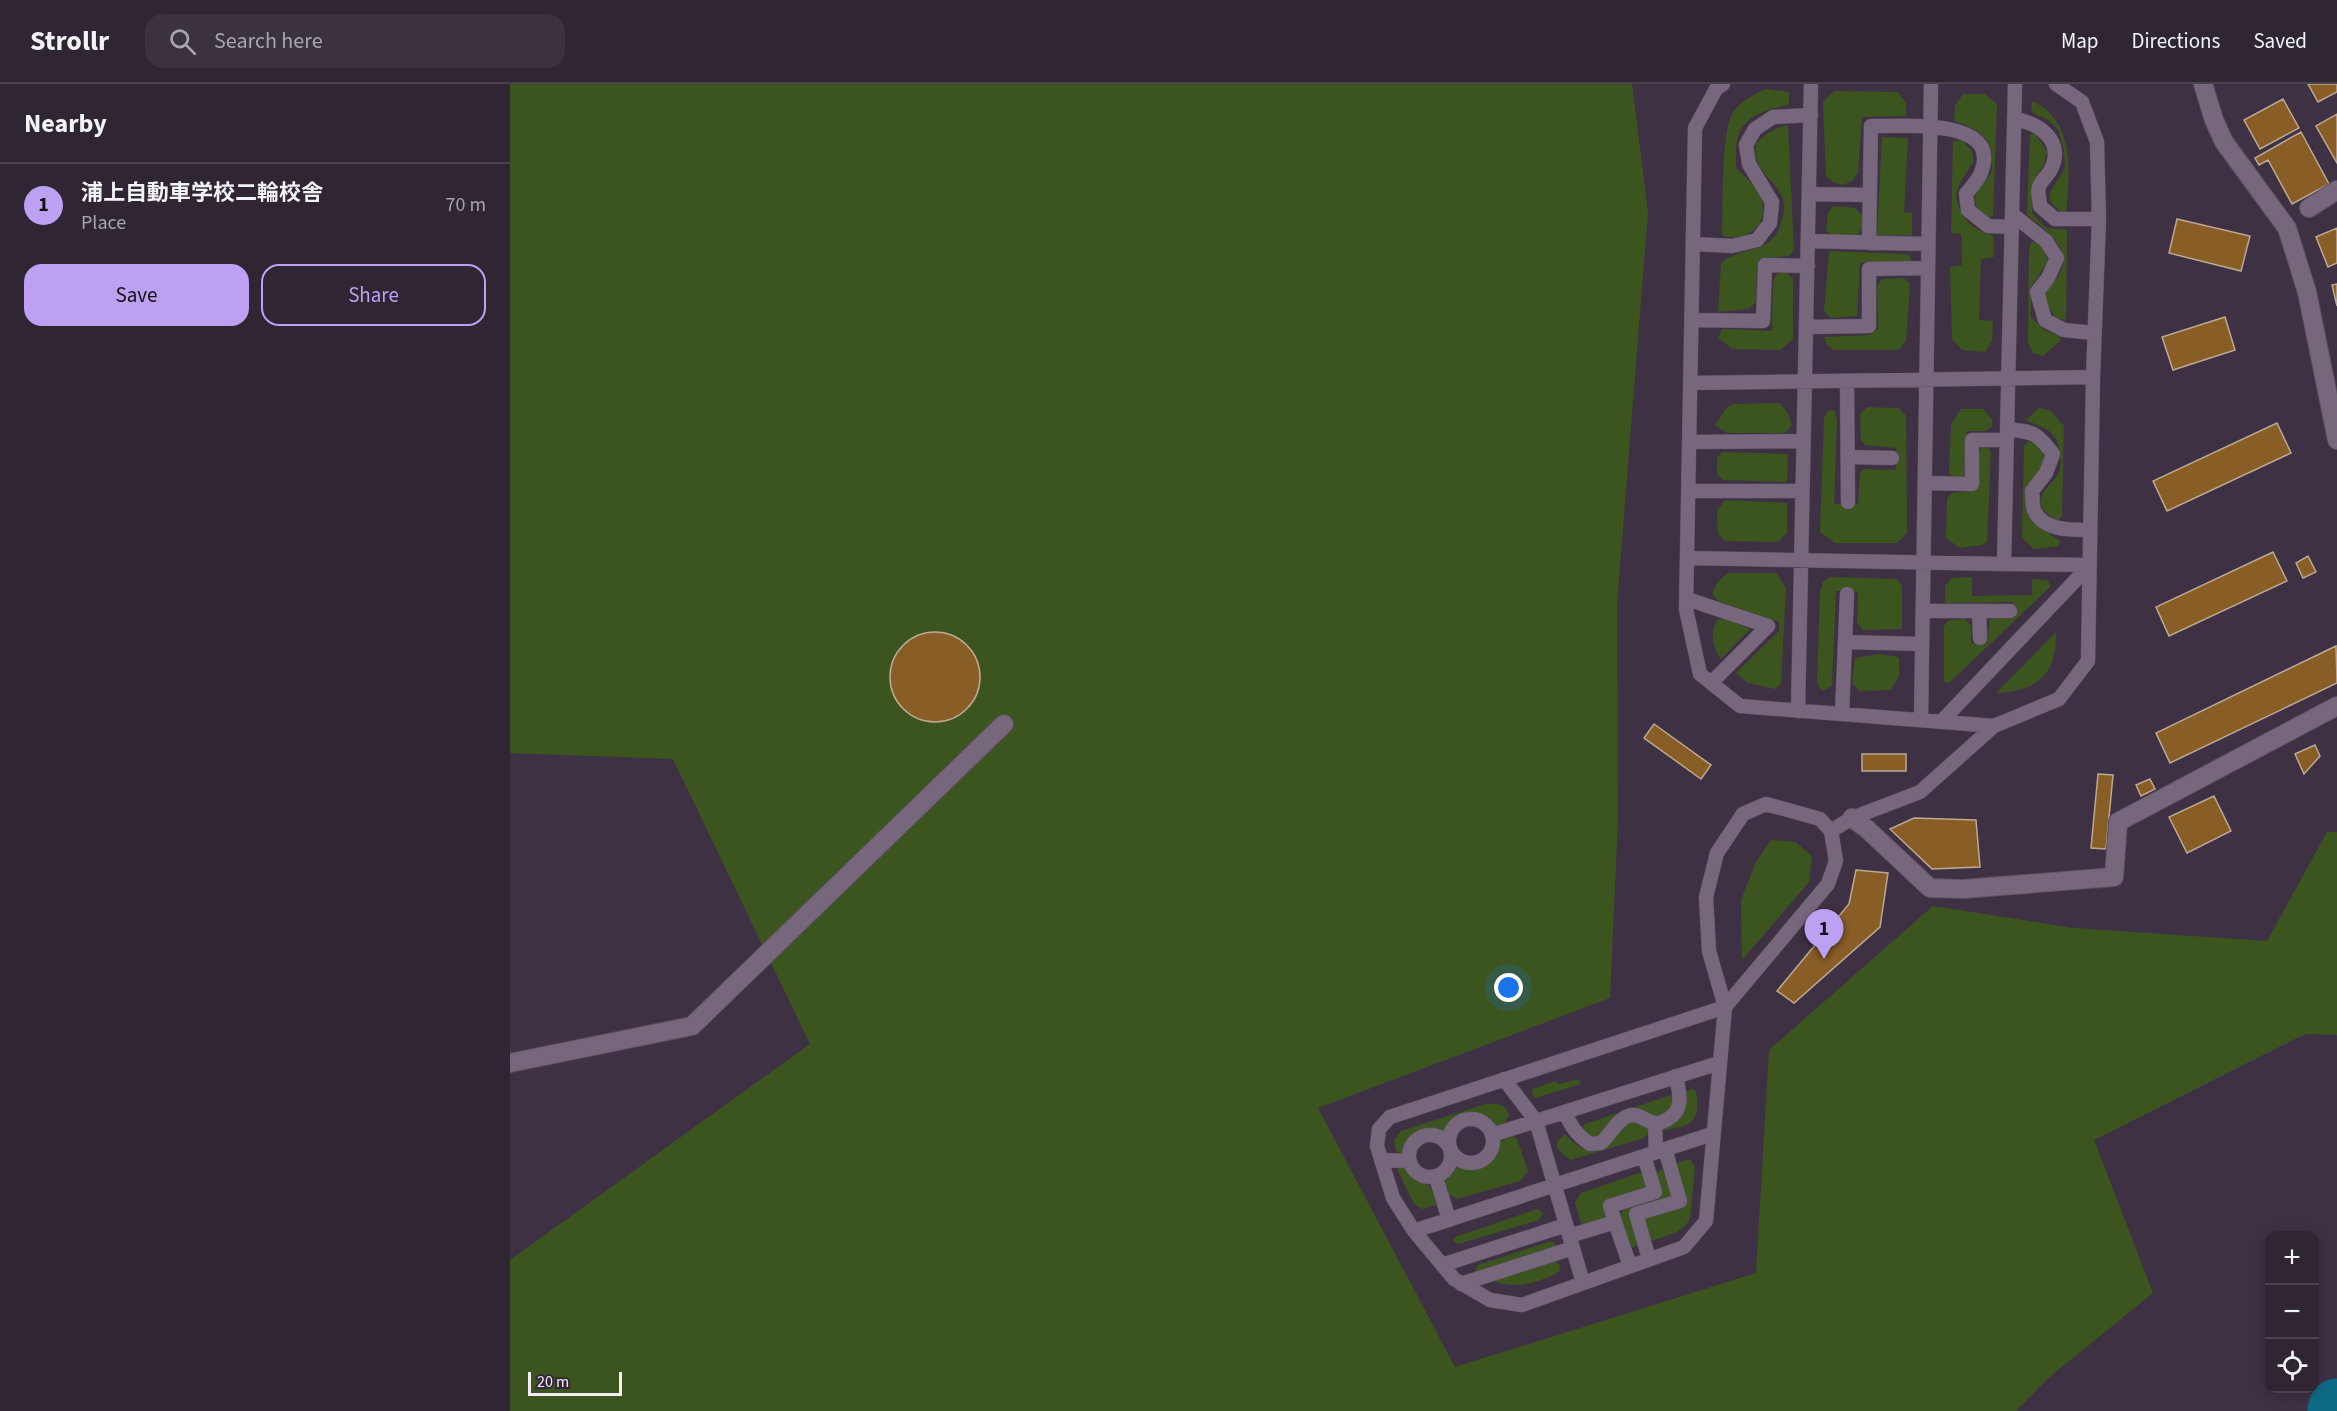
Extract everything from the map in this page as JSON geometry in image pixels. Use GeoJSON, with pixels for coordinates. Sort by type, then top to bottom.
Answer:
{"type":"FeatureCollection","features":[{"type":"Feature","properties":{"kind":"street"},"geometry":{"type":"LineString","coordinates":[[2203,84],[2214,120],[2224,142],[2287,228],[2307,292],[2337,440]]}},
{"type":"Feature","properties":{"kind":"street"},"geometry":{"type":"LineString","coordinates":[[2309,208],[2337,190]]}},
{"type":"Feature","properties":{"kind":"street"},"geometry":{"type":"LineString","coordinates":[[1852,818],[1867,829],[1930,888],[1963,889],[2114,877],[2118,822],[2337,706]]}},
{"type":"Feature","properties":{"kind":"street"},"geometry":{"type":"LineString","coordinates":[[510,1063],[692,1026],[1004,724]]}},
{"type":"Feature","properties":{"kind":"lane"},"geometry":{"type":"LineString","coordinates":[[1723,84],[1716,89],[1695,128],[1686,609],[1700,674],[1740,706],[1994,726]]}},
{"type":"Feature","properties":{"kind":"lane"},"geometry":{"type":"LineString","coordinates":[[1798,711],[1811,84]]}},
{"type":"Feature","properties":{"kind":"lane"},"geometry":{"type":"LineString","coordinates":[[1921,720],[1930,84]]}},
{"type":"Feature","properties":{"kind":"lane"},"geometry":{"type":"LineString","coordinates":[[2004,564],[2015,84]]}},
{"type":"Feature","properties":{"kind":"lane"},"geometry":{"type":"LineString","coordinates":[[1831,831],[1852,818],[1920,792],[1994,726],[2060,699],[2088,661],[2094,333],[2099,219],[2097,142],[2082,102],[2056,84]]}},
{"type":"Feature","properties":{"kind":"lane"},"geometry":{"type":"LineString","coordinates":[[1693,244],[1732,246],[1757,240],[1770,223],[1772,202],[1749,164],[1746,145],[1755,129],[1773,117],[1811,115]]}},
{"type":"Feature","properties":{"kind":"lane"},"geometry":{"type":"LineString","coordinates":[[2014,119],[2031,122],[2046,132],[2055,150],[2052,169],[2039,187],[2040,206],[2055,219],[2099,219]]}},
{"type":"Feature","properties":{"kind":"lane"},"geometry":{"type":"LineString","coordinates":[[1869,243],[1871,126],[1954,128],[1975,138],[1984,152],[1980,174],[1966,194],[1968,210],[1988,226],[2012,221],[2046,242],[2057,258],[2048,278],[2037,292],[2045,320],[2064,330],[2094,333]]}},
{"type":"Feature","properties":{"kind":"lane"},"geometry":{"type":"LineString","coordinates":[[1809,194],[1869,195]]}},
{"type":"Feature","properties":{"kind":"lane"},"geometry":{"type":"LineString","coordinates":[[1808,242],[1929,244]]}},
{"type":"Feature","properties":{"kind":"lane"},"geometry":{"type":"LineString","coordinates":[[1692,320],[1764,321],[1765,265],[1808,266]]}},
{"type":"Feature","properties":{"kind":"lane"},"geometry":{"type":"LineString","coordinates":[[1806,327],[1869,326],[1869,269],[1928,268]]}},
{"type":"Feature","properties":{"kind":"lane"},"geometry":{"type":"LineString","coordinates":[[1690,383],[2093,377]]}},
{"type":"Feature","properties":{"kind":"lane"},"geometry":{"type":"LineString","coordinates":[[1847,381],[1848,502]]}},
{"type":"Feature","properties":{"kind":"lane"},"geometry":{"type":"LineString","coordinates":[[1925,483],[1972,484],[1972,440],[2024,431],[2041,438],[2053,454],[2046,473],[2032,491],[2033,508],[2040,519],[2063,530],[2090,530]]}},
{"type":"Feature","properties":{"kind":"lane"},"geometry":{"type":"LineString","coordinates":[[1689,442],[1803,441]]}},
{"type":"Feature","properties":{"kind":"lane"},"geometry":{"type":"LineString","coordinates":[[1849,457],[1892,458]]}},
{"type":"Feature","properties":{"kind":"lane"},"geometry":{"type":"LineString","coordinates":[[1688,490],[1803,492]]}},
{"type":"Feature","properties":{"kind":"lane"},"geometry":{"type":"LineString","coordinates":[[1687,558],[2090,565]]}},
{"type":"Feature","properties":{"kind":"lane"},"geometry":{"type":"LineString","coordinates":[[1941,722],[2090,565]]}},
{"type":"Feature","properties":{"kind":"lane"},"geometry":{"type":"LineString","coordinates":[[1842,714],[1847,594]]}},
{"type":"Feature","properties":{"kind":"lane"},"geometry":{"type":"LineString","coordinates":[[1687,599],[1768,626],[1712,683]]}},
{"type":"Feature","properties":{"kind":"lane"},"geometry":{"type":"LineString","coordinates":[[1923,611],[2010,611]]}},
{"type":"Feature","properties":{"kind":"lane"},"geometry":{"type":"LineString","coordinates":[[1979,611],[1980,638]]}},
{"type":"Feature","properties":{"kind":"lane"},"geometry":{"type":"LineString","coordinates":[[1845,642],[1922,644]]}},
{"type":"Feature","properties":{"kind":"lane"},"geometry":{"type":"LineString","coordinates":[[1725,1007],[1706,1221],[1684,1247],[1522,1305],[1490,1300],[1454,1279],[1414,1231],[1393,1198],[1377,1146],[1379,1129],[1390,1117],[1725,1007],[1828,884],[1836,861],[1831,831],[1821,819],[1766,804],[1743,814],[1717,853],[1706,897],[1709,951],[1725,1007]]}},
{"type":"Feature","properties":{"kind":"lane"},"geometry":{"type":"LineString","coordinates":[[1492,1135],[1719,1063]]}},
{"type":"Feature","properties":{"kind":"lane"},"geometry":{"type":"LineString","coordinates":[[1565,1112],[1578,1136],[1590,1144],[1601,1143],[1620,1121],[1629,1115],[1639,1115],[1655,1124],[1672,1116],[1681,1100],[1676,1076]]}},
{"type":"Feature","properties":{"kind":"lane"},"geometry":{"type":"LineString","coordinates":[[1504,1079],[1536,1121],[1583,1283]]}},
{"type":"Feature","properties":{"kind":"lane"},"geometry":{"type":"LineString","coordinates":[[1451,1150],[1449,1143],[1452,1129],[1463,1120],[1470,1119],[1484,1123],[1492,1135],[1491,1149],[1487,1155],[1475,1162],[1461,1160],[1451,1150],[1443,1139],[1436,1136],[1422,1137],[1411,1147],[1410,1161],[1417,1172],[1423,1176],[1436,1177],[1447,1169],[1452,1157],[1451,1150]]}},
{"type":"Feature","properties":{"kind":"lane"},"geometry":{"type":"LineString","coordinates":[[1630,1266],[1610,1206],[1655,1192],[1655,1124]]}},
{"type":"Feature","properties":{"kind":"lane"},"geometry":{"type":"LineString","coordinates":[[1414,1231],[1712,1134]]}},
{"type":"Feature","properties":{"kind":"lane"},"geometry":{"type":"LineString","coordinates":[[1649,1259],[1636,1214],[1680,1201],[1655,1152]]}},
{"type":"Feature","properties":{"kind":"lane"},"geometry":{"type":"LineString","coordinates":[[1381,1160],[1410,1161]]}},
{"type":"Feature","properties":{"kind":"lane"},"geometry":{"type":"LineString","coordinates":[[1436,1177],[1449,1220]]}},
{"type":"Feature","properties":{"kind":"lane"},"geometry":{"type":"LineString","coordinates":[[1442,1265],[1569,1236],[1615,1222]]}},
{"type":"Feature","properties":{"kind":"lane"},"geometry":{"type":"LineString","coordinates":[[1461,1284],[1569,1236]]}},
{"type":"Feature","properties":{"kind":"green space"},"geometry":{"type":"Polygon","coordinates":[[[510,84],[1632,84],[1648,212],[1617,604],[1618,820],[1610,998],[1318,1108],[1455,1367],[1756,1273],[1769,1050],[1933,906],[2073,928],[2267,941],[2327,832],[2337,832],[2337,1035],[2305,1034],[2094,1140],[2153,1293],[2047,1379],[2016,1411],[510,1411],[510,1260],[810,1044],[673,759],[510,753],[510,84]]]}},
{"type":"Feature","properties":{"kind":"green space"},"geometry":{"type":"Polygon","coordinates":[[[1766,89],[1789,92],[1789,105],[1767,110],[1748,121],[1739,133],[1736,150],[1736,168],[1756,189],[1762,203],[1761,221],[1750,233],[1742,236],[1722,236],[1724,154],[1728,124],[1739,105],[1766,89]]]}},
{"type":"Feature","properties":{"kind":"green space"},"geometry":{"type":"Polygon","coordinates":[[[1834,91],[1898,92],[1906,103],[1906,116],[1862,117],[1858,173],[1852,181],[1843,185],[1833,182],[1826,176],[1823,102],[1834,91]]]}},
{"type":"Feature","properties":{"kind":"green space"},"geometry":{"type":"Polygon","coordinates":[[[1963,94],[1985,94],[1997,104],[1993,216],[1988,217],[1981,211],[1975,199],[1977,192],[1992,170],[1991,149],[1980,133],[1954,121],[1955,106],[1963,94]]]}},
{"type":"Feature","properties":{"kind":"green space"},"geometry":{"type":"Polygon","coordinates":[[[2032,101],[2046,110],[2056,121],[2063,134],[2067,149],[2068,180],[2066,212],[2063,214],[2051,203],[2049,194],[2065,168],[2064,151],[2058,129],[2048,120],[2031,112],[2032,101]]]}},
{"type":"Feature","properties":{"kind":"green space"},"geometry":{"type":"Polygon","coordinates":[[[1788,125],[1794,250],[1789,256],[1766,258],[1757,265],[1756,302],[1748,309],[1718,312],[1721,263],[1765,244],[1777,234],[1782,220],[1784,202],[1778,188],[1758,163],[1756,144],[1770,132],[1788,125]]]}},
{"type":"Feature","properties":{"kind":"green space"},"geometry":{"type":"Polygon","coordinates":[[[2035,133],[2047,152],[2044,164],[2035,178],[2032,213],[2046,228],[2067,230],[2066,320],[2057,318],[2045,303],[2044,294],[2061,269],[2063,259],[2061,250],[2056,241],[2027,215],[2030,135],[2035,133]]]}},
{"type":"Feature","properties":{"kind":"green space"},"geometry":{"type":"Polygon","coordinates":[[[1882,137],[1908,138],[1904,213],[1912,213],[1912,235],[1877,235],[1882,137]]]}},
{"type":"Feature","properties":{"kind":"green space"},"geometry":{"type":"Polygon","coordinates":[[[1953,141],[1963,141],[1972,151],[1974,161],[1958,187],[1959,207],[1972,226],[1993,235],[1994,257],[1981,259],[1979,320],[1993,321],[1992,341],[1985,352],[1962,350],[1952,339],[1950,267],[1962,265],[1961,234],[1951,233],[1953,141]]]}},
{"type":"Feature","properties":{"kind":"green space"},"geometry":{"type":"Polygon","coordinates":[[[1833,206],[1855,208],[1862,215],[1862,229],[1856,236],[1832,236],[1826,230],[1828,213],[1833,206]]]}},
{"type":"Feature","properties":{"kind":"green space"},"geometry":{"type":"Polygon","coordinates":[[[2031,242],[2037,242],[2043,248],[2048,261],[2031,287],[2031,317],[2044,330],[2058,335],[2061,340],[2043,356],[2033,353],[2028,343],[2031,242]]]}},
{"type":"Feature","properties":{"kind":"green space"},"geometry":{"type":"Polygon","coordinates":[[[1829,251],[1903,254],[1910,255],[1911,261],[1860,263],[1857,316],[1831,318],[1824,311],[1829,251]]]}},
{"type":"Feature","properties":{"kind":"green space"},"geometry":{"type":"Polygon","coordinates":[[[1786,272],[1793,279],[1793,339],[1780,350],[1733,349],[1718,338],[1722,329],[1772,331],[1773,281],[1777,274],[1786,272]]]}},
{"type":"Feature","properties":{"kind":"green space"},"geometry":{"type":"Polygon","coordinates":[[[1904,278],[1910,284],[1906,341],[1899,350],[1834,350],[1827,345],[1824,337],[1869,335],[1878,329],[1877,286],[1882,279],[1904,278]]]}},
{"type":"Feature","properties":{"kind":"green space"},"geometry":{"type":"Polygon","coordinates":[[[1780,403],[1788,413],[1792,425],[1785,433],[1727,433],[1715,425],[1727,407],[1734,404],[1780,403]]]}},
{"type":"Feature","properties":{"kind":"green space"},"geometry":{"type":"Polygon","coordinates":[[[1867,407],[1899,408],[1906,416],[1907,533],[1897,543],[1835,543],[1820,532],[1824,418],[1829,410],[1835,411],[1837,421],[1834,504],[1858,504],[1860,473],[1864,469],[1896,470],[1896,448],[1865,445],[1861,440],[1860,414],[1867,407]]]}},
{"type":"Feature","properties":{"kind":"green space"},"geometry":{"type":"Polygon","coordinates":[[[2039,408],[2051,411],[2064,426],[2062,516],[2057,522],[2044,511],[2041,499],[2059,472],[2061,459],[2058,444],[2048,430],[2026,420],[2039,408]]]}},
{"type":"Feature","properties":{"kind":"green space"},"geometry":{"type":"Polygon","coordinates":[[[1961,409],[1983,409],[1992,419],[1992,426],[1986,431],[1967,431],[1964,474],[1961,478],[1955,478],[1949,474],[1951,424],[1961,409]]]}},
{"type":"Feature","properties":{"kind":"green space"},"geometry":{"type":"Polygon","coordinates":[[[2029,441],[2037,442],[2043,450],[2043,465],[2028,487],[2028,514],[2031,521],[2060,541],[2059,546],[2034,549],[2022,538],[2024,445],[2029,441]]]}},
{"type":"Feature","properties":{"kind":"green space"},"geometry":{"type":"Polygon","coordinates":[[[1987,446],[1991,452],[1987,542],[1982,545],[1960,548],[1946,538],[1947,498],[1952,493],[1975,491],[1978,454],[1982,447],[1987,446]]]}},
{"type":"Feature","properties":{"kind":"green space"},"geometry":{"type":"Polygon","coordinates":[[[1722,452],[1788,454],[1787,482],[1723,480],[1717,475],[1717,458],[1722,452]]]}},
{"type":"Feature","properties":{"kind":"green space"},"geometry":{"type":"Polygon","coordinates":[[[1725,500],[1787,503],[1787,533],[1778,542],[1725,541],[1718,534],[1717,511],[1725,500]]]}},
{"type":"Feature","properties":{"kind":"green space"},"geometry":{"type":"Polygon","coordinates":[[[1728,573],[1776,573],[1786,588],[1781,683],[1776,689],[1748,683],[1736,673],[1779,631],[1779,622],[1718,601],[1712,594],[1718,582],[1728,573]]]}},
{"type":"Feature","properties":{"kind":"green space"},"geometry":{"type":"Polygon","coordinates":[[[1830,577],[1897,579],[1902,586],[1902,629],[1863,630],[1857,622],[1858,592],[1836,591],[1832,686],[1822,691],[1817,683],[1820,592],[1823,582],[1830,577]]]}},
{"type":"Feature","properties":{"kind":"green space"},"geometry":{"type":"Polygon","coordinates":[[[1972,577],[1972,596],[2032,595],[2032,579],[2047,580],[2051,586],[1949,683],[1944,682],[1944,626],[1949,620],[1964,619],[1971,625],[1971,643],[1987,643],[1990,619],[2012,618],[2013,602],[1945,603],[1945,586],[1952,578],[1972,577]]]}},
{"type":"Feature","properties":{"kind":"green space"},"geometry":{"type":"Polygon","coordinates":[[[1724,618],[1750,629],[1721,659],[1714,644],[1713,635],[1717,620],[1724,618]]]}},
{"type":"Feature","properties":{"kind":"green space"},"geometry":{"type":"Polygon","coordinates":[[[2056,632],[2053,659],[2042,678],[2023,689],[1996,693],[2056,632]]]}},
{"type":"Feature","properties":{"kind":"green space"},"geometry":{"type":"Polygon","coordinates":[[[1879,654],[1899,657],[1899,676],[1891,690],[1860,691],[1852,683],[1855,658],[1879,654]]]}},
{"type":"Feature","properties":{"kind":"green space"},"geometry":{"type":"Polygon","coordinates":[[[1771,840],[1795,842],[1812,856],[1809,882],[1742,960],[1741,900],[1756,862],[1771,840]]]}},
{"type":"Feature","properties":{"kind":"green space"},"geometry":{"type":"Polygon","coordinates":[[[1579,1079],[1581,1084],[1535,1098],[1532,1094],[1533,1089],[1555,1081],[1559,1084],[1579,1079]]]}},
{"type":"Feature","properties":{"kind":"green space"},"geometry":{"type":"Polygon","coordinates":[[[1690,1089],[1695,1090],[1697,1098],[1697,1112],[1693,1120],[1680,1127],[1662,1131],[1659,1129],[1680,1117],[1684,1109],[1685,1092],[1690,1089]]]}},
{"type":"Feature","properties":{"kind":"green space"},"geometry":{"type":"Polygon","coordinates":[[[1671,1095],[1675,1101],[1667,1115],[1654,1117],[1637,1110],[1598,1139],[1590,1139],[1581,1130],[1585,1124],[1671,1095]]]}},
{"type":"Feature","properties":{"kind":"green space"},"geometry":{"type":"Polygon","coordinates":[[[1486,1104],[1499,1104],[1506,1108],[1509,1115],[1504,1123],[1495,1128],[1481,1118],[1462,1117],[1445,1133],[1419,1132],[1410,1139],[1404,1152],[1399,1154],[1396,1150],[1394,1140],[1401,1131],[1486,1104]]]}},
{"type":"Feature","properties":{"kind":"green space"},"geometry":{"type":"Polygon","coordinates":[[[1631,1119],[1651,1128],[1649,1134],[1644,1138],[1570,1160],[1557,1148],[1557,1141],[1565,1134],[1578,1146],[1595,1150],[1609,1143],[1631,1119]]]}},
{"type":"Feature","properties":{"kind":"green space"},"geometry":{"type":"Polygon","coordinates":[[[1513,1136],[1517,1139],[1528,1171],[1520,1181],[1457,1199],[1449,1194],[1445,1180],[1456,1163],[1473,1168],[1485,1166],[1493,1158],[1499,1142],[1513,1136]]]}},
{"type":"Feature","properties":{"kind":"green space"},"geometry":{"type":"Polygon","coordinates":[[[1690,1159],[1695,1168],[1690,1218],[1686,1225],[1677,1232],[1652,1241],[1646,1237],[1642,1218],[1685,1203],[1675,1168],[1679,1162],[1690,1159]]]}},
{"type":"Feature","properties":{"kind":"green space"},"geometry":{"type":"Polygon","coordinates":[[[1403,1166],[1432,1188],[1436,1205],[1422,1209],[1414,1204],[1397,1169],[1403,1166]]]}},
{"type":"Feature","properties":{"kind":"green space"},"geometry":{"type":"Polygon","coordinates":[[[1662,1169],[1672,1196],[1661,1203],[1639,1210],[1629,1217],[1637,1242],[1636,1246],[1631,1248],[1620,1215],[1623,1210],[1658,1199],[1660,1194],[1654,1175],[1662,1169]]]}},
{"type":"Feature","properties":{"kind":"green space"},"geometry":{"type":"Polygon","coordinates":[[[1639,1173],[1647,1176],[1650,1187],[1606,1203],[1610,1218],[1586,1226],[1581,1223],[1575,1202],[1581,1193],[1639,1173]]]}},
{"type":"Feature","properties":{"kind":"green space"},"geometry":{"type":"Polygon","coordinates":[[[1537,1209],[1543,1213],[1539,1220],[1458,1244],[1453,1241],[1455,1237],[1537,1209]]]}},
{"type":"Feature","properties":{"kind":"green space"},"geometry":{"type":"Polygon","coordinates":[[[1553,1242],[1556,1246],[1553,1250],[1480,1273],[1475,1270],[1478,1265],[1553,1242]]]}},
{"type":"Feature","properties":{"kind":"green space"},"geometry":{"type":"Polygon","coordinates":[[[1551,1259],[1559,1264],[1560,1271],[1535,1282],[1517,1285],[1499,1283],[1490,1279],[1551,1259]]]}},
{"type":"Feature","properties":{"kind":"building"},"geometry":{"type":"Polygon","coordinates":[[[2308,84],[2337,84],[2337,92],[2318,102],[2308,84]]]}},
{"type":"Feature","properties":{"kind":"building"},"geometry":{"type":"Polygon","coordinates":[[[2283,99],[2299,128],[2260,149],[2244,120],[2283,99]]]}},
{"type":"Feature","properties":{"kind":"building"},"geometry":{"type":"Polygon","coordinates":[[[2337,114],[2337,163],[2316,126],[2337,114]]]}},
{"type":"Feature","properties":{"kind":"building"},"geometry":{"type":"Polygon","coordinates":[[[2301,132],[2329,184],[2292,204],[2268,160],[2259,165],[2255,158],[2301,132]]]}},
{"type":"Feature","properties":{"kind":"building"},"geometry":{"type":"Polygon","coordinates":[[[2177,219],[2250,236],[2241,271],[2169,253],[2177,219]]]}},
{"type":"Feature","properties":{"kind":"building"},"geometry":{"type":"Polygon","coordinates":[[[2337,228],[2337,263],[2328,267],[2316,237],[2337,228]]]}},
{"type":"Feature","properties":{"kind":"building"},"geometry":{"type":"Polygon","coordinates":[[[2337,284],[2337,306],[2332,285],[2337,284]]]}},
{"type":"Feature","properties":{"kind":"building"},"geometry":{"type":"Polygon","coordinates":[[[2225,317],[2235,350],[2173,370],[2162,337],[2225,317]]]}},
{"type":"Feature","properties":{"kind":"building"},"geometry":{"type":"Polygon","coordinates":[[[2277,423],[2291,453],[2167,511],[2153,481],[2277,423]]]}},
{"type":"Feature","properties":{"kind":"building"},"geometry":{"type":"Polygon","coordinates":[[[2273,552],[2287,581],[2169,636],[2156,607],[2273,552]]]}},
{"type":"Feature","properties":{"kind":"building"},"geometry":{"type":"Polygon","coordinates":[[[2308,556],[2316,572],[2303,578],[2296,563],[2308,556]]]}},
{"type":"Feature","properties":{"kind":"building"},"geometry":{"type":"Polygon","coordinates":[[[935,632],[952,635],[967,645],[977,660],[980,677],[977,694],[967,709],[952,719],[935,722],[918,719],[903,709],[893,694],[890,677],[893,660],[903,645],[918,635],[935,632]]]}},
{"type":"Feature","properties":{"kind":"building"},"geometry":{"type":"Polygon","coordinates":[[[2336,646],[2337,683],[2170,763],[2156,733],[2336,646]]]}},
{"type":"Feature","properties":{"kind":"building"},"geometry":{"type":"Polygon","coordinates":[[[1654,724],[1711,765],[1701,779],[1644,738],[1654,724]]]}},
{"type":"Feature","properties":{"kind":"building"},"geometry":{"type":"Polygon","coordinates":[[[2315,745],[2320,756],[2304,774],[2295,754],[2315,745]]]}},
{"type":"Feature","properties":{"kind":"building"},"geometry":{"type":"Polygon","coordinates":[[[1862,754],[1906,754],[1906,771],[1862,771],[1862,754]]]}},
{"type":"Feature","properties":{"kind":"building"},"geometry":{"type":"Polygon","coordinates":[[[2098,774],[2113,775],[2106,849],[2091,848],[2098,774]]]}},
{"type":"Feature","properties":{"kind":"building"},"geometry":{"type":"Polygon","coordinates":[[[2150,779],[2155,789],[2141,796],[2136,785],[2150,779]]]}},
{"type":"Feature","properties":{"kind":"building"},"geometry":{"type":"Polygon","coordinates":[[[2214,796],[2231,831],[2187,853],[2169,817],[2214,796]]]}},
{"type":"Feature","properties":{"kind":"building"},"geometry":{"type":"Polygon","coordinates":[[[1914,818],[1976,820],[1980,867],[1932,869],[1890,829],[1914,818]]]}},
{"type":"Feature","properties":{"kind":"building"},"geometry":{"type":"Polygon","coordinates":[[[1856,870],[1888,873],[1880,927],[1794,1003],[1777,991],[1849,904],[1856,870]]]}},
{"type":"Feature","properties":{"kind":"waterway"},"geometry":{"type":"LineString","coordinates":[[2336,1411],[2337,1407]]}},
{"type":"Feature","properties":{"kind":"place","name":"浦上自動車学校二輪校舎"},"geometry":{"type":"Point","coordinates":[1824,959]}}]}
